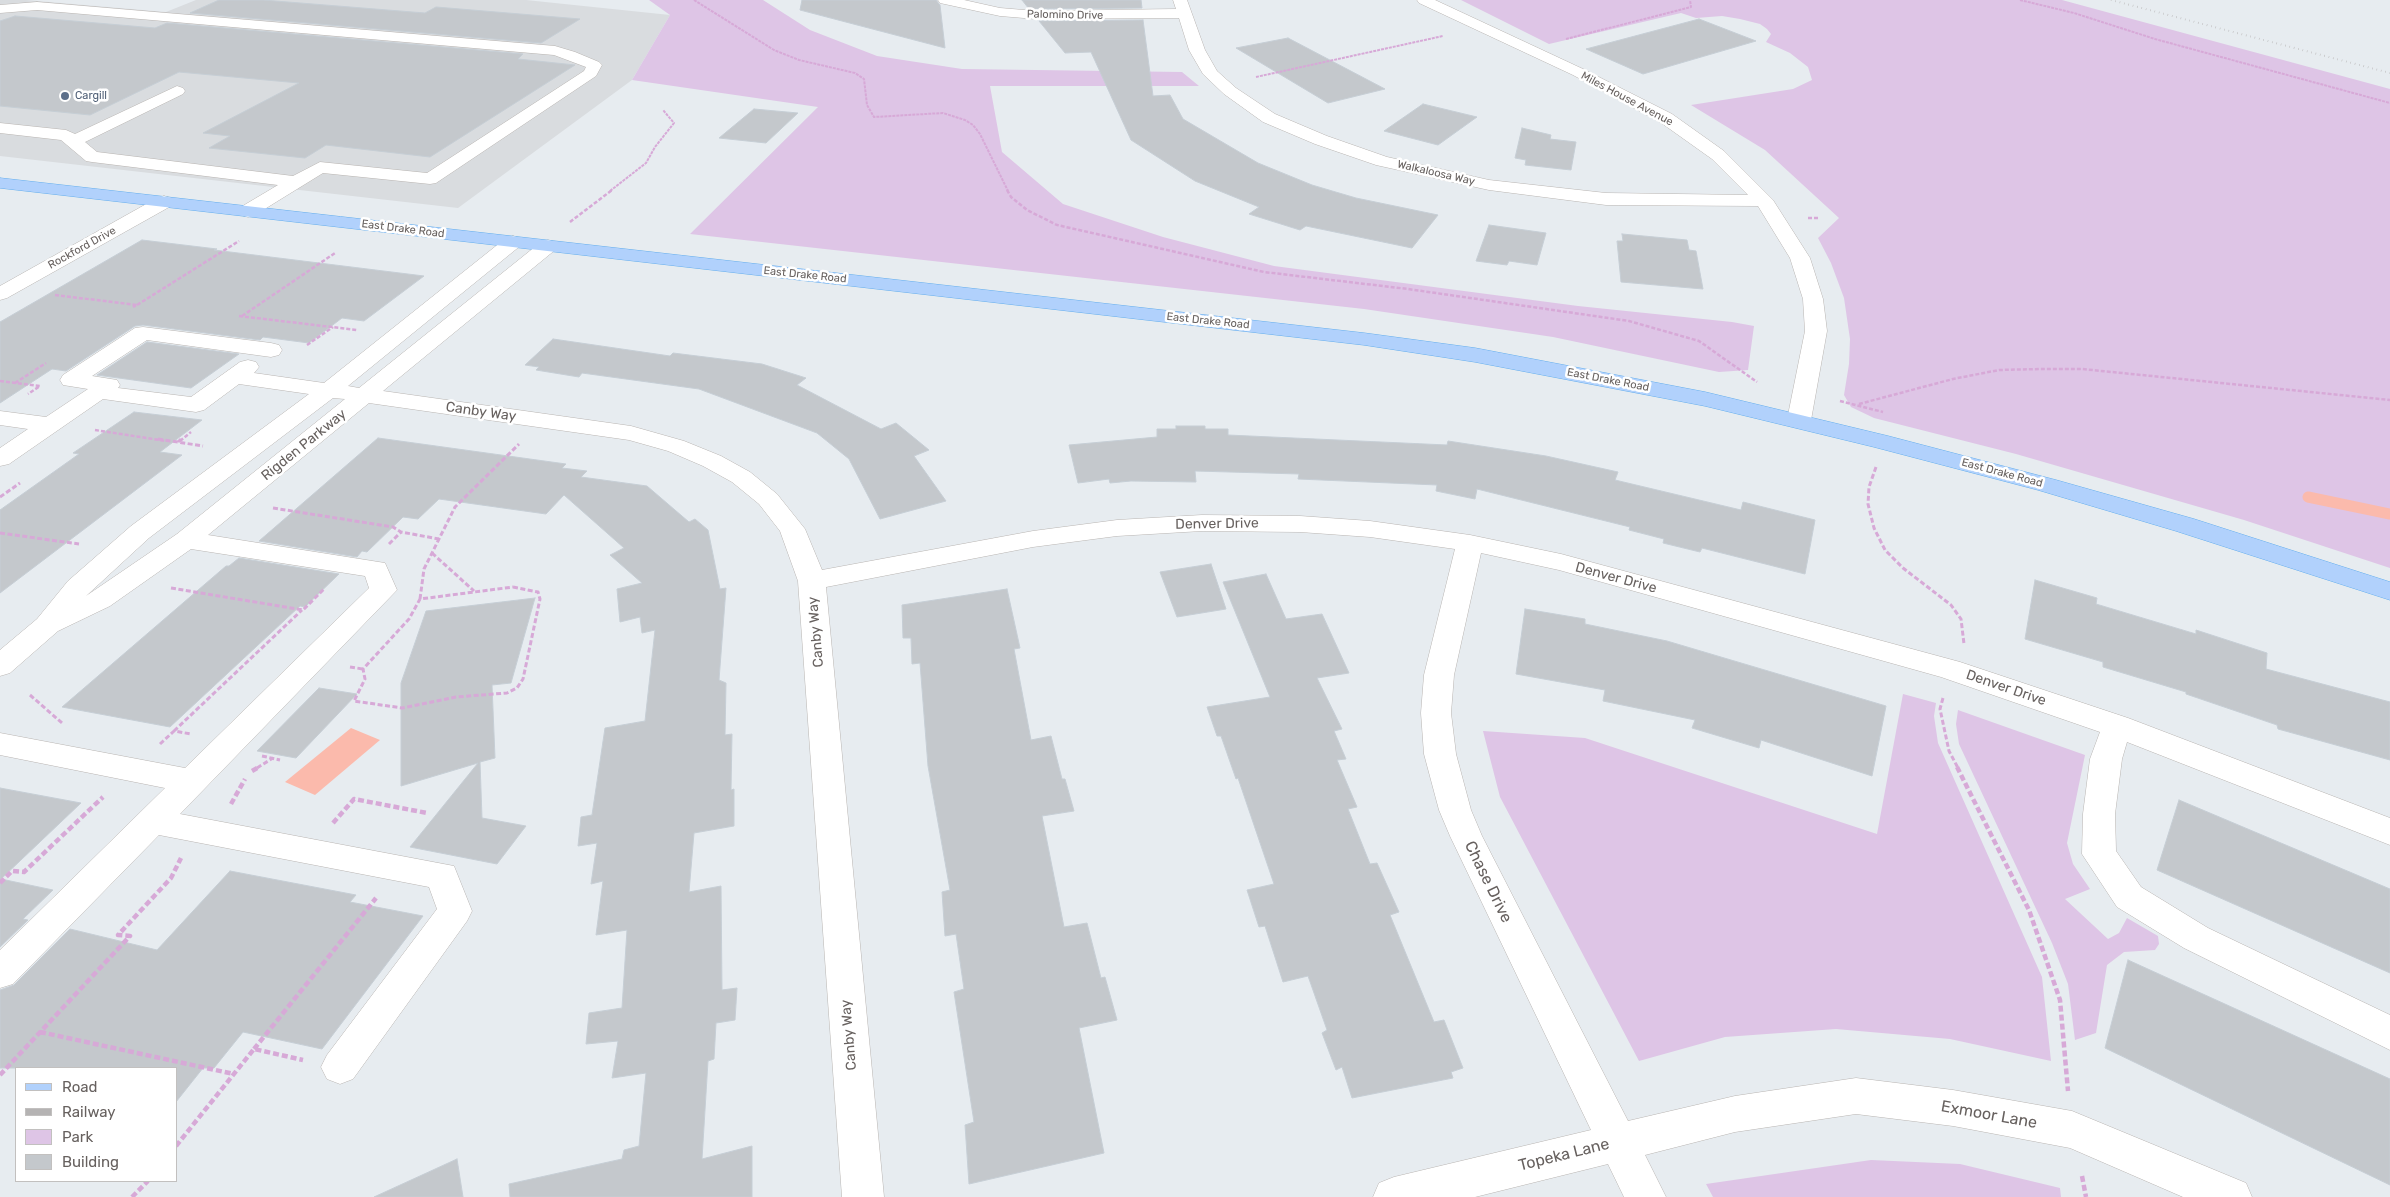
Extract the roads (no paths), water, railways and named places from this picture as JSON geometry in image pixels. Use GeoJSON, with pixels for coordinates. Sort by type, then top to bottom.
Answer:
{"type":"FeatureCollection","features":[{"type":"Feature","properties":{"kind":"main road","name":"East Drake Road"},"geometry":{"type":"LineString","coordinates":[[0,183],[1364,339],[1546,368],[1799,420],[2065,490],[2185,525],[2386,589]]}},
{"type":"Feature","properties":{"kind":"street","name":"Palomino Drive"},"geometry":{"type":"LineString","coordinates":[[945,0],[1000,12],[1036,15],[1141,15],[1183,6]]}},
{"type":"Feature","properties":{"kind":"street","name":"Miles House Avenue"},"geometry":{"type":"LineString","coordinates":[[1424,0],[1586,76],[1666,118],[1718,155],[1764,200],[1800,258],[1812,299],[1816,332],[1799,420]]}},
{"type":"Feature","properties":{"kind":"street"},"geometry":{"type":"LineString","coordinates":[[0,9],[37,6],[555,51],[594,65],[591,72],[430,179],[320,167],[248,212]]}},
{"type":"Feature","properties":{"kind":"street","name":"Walkaloosa Way"},"geometry":{"type":"LineString","coordinates":[[1183,6],[1197,50],[1211,74],[1230,91],[1269,118],[1321,140],[1382,161],[1489,185],[1548,193],[1659,201],[1764,200]]}},
{"type":"Feature","properties":{"kind":"street"},"geometry":{"type":"LineString","coordinates":[[73,141],[177,90]]}},
{"type":"Feature","properties":{"kind":"street"},"geometry":{"type":"LineString","coordinates":[[0,128],[66,135],[92,157],[296,182]]}},
{"type":"Feature","properties":{"kind":"street","name":"Rockford Drive"},"geometry":{"type":"LineString","coordinates":[[0,294],[164,202]]}},
{"type":"Feature","properties":{"kind":"street","name":"Rigden Parkway"},"geometry":{"type":"LineString","coordinates":[[48,626],[78,586],[140,532],[329,390],[513,242]]}},
{"type":"Feature","properties":{"kind":"street","name":"Rigden Parkway"},"geometry":{"type":"LineString","coordinates":[[0,666],[48,626],[100,600],[186,540],[365,395],[544,245]]}},
{"type":"Feature","properties":{"kind":"street"},"geometry":{"type":"LineString","coordinates":[[0,459],[99,392],[110,385],[71,380],[143,333],[271,350],[196,405],[99,392]]}},
{"type":"Feature","properties":{"kind":"street","name":"Canby Way"},"geometry":{"type":"LineString","coordinates":[[234,377],[631,433],[676,446],[712,461],[741,477],[768,499],[792,529],[808,564],[812,581],[863,1197]]}},
{"type":"Feature","properties":{"kind":"street"},"geometry":{"type":"LineString","coordinates":[[0,418],[50,425]]}},
{"type":"Feature","properties":{"kind":"street","name":"Denver Drive"},"geometry":{"type":"LineString","coordinates":[[812,581],[1033,538],[1117,528],[1202,523],[1309,524],[1370,529],[1470,543],[1561,562],[1950,669],[2117,726],[2390,832]]}},
{"type":"Feature","properties":{"kind":"street"},"geometry":{"type":"LineString","coordinates":[[0,973],[384,590],[376,569],[186,540]]}},
{"type":"Feature","properties":{"kind":"street","name":"Chase Drive"},"geometry":{"type":"LineString","coordinates":[[1470,543],[1439,676],[1436,714],[1440,754],[1455,810],[1466,836],[1645,1197]]}},
{"type":"Feature","properties":{"kind":"street"},"geometry":{"type":"LineString","coordinates":[[2117,726],[2105,768],[2099,814],[2100,854],[2129,897],[2196,938],[2390,1033]]}},
{"type":"Feature","properties":{"kind":"street"},"geometry":{"type":"LineString","coordinates":[[0,744],[192,781]]}},
{"type":"Feature","properties":{"kind":"street"},"geometry":{"type":"LineString","coordinates":[[152,821],[442,876],[455,911],[340,1067]]}},
{"type":"Feature","properties":{"kind":"street","name":"Exmoor Lane"},"geometry":{"type":"LineString","coordinates":[[1735,1114],[1856,1096],[1952,1108],[2072,1130],[2231,1197]]}},
{"type":"Feature","properties":{"kind":"street","name":"Topeka Lane"},"geometry":{"type":"LineString","coordinates":[[1394,1197],[1735,1114]]}},
{"type":"Feature","properties":{"kind":"waterway"},"geometry":{"type":"LineString","coordinates":[[2308,497],[2390,514]]}},
{"type":"Feature","properties":{"kind":"railway"},"geometry":{"type":"LineString","coordinates":[[2111,0],[2390,73]]}},
{"type":"Feature","properties":{"kind":"place","name":"Cargill"},"geometry":{"type":"Point","coordinates":[65,96]}}]}
